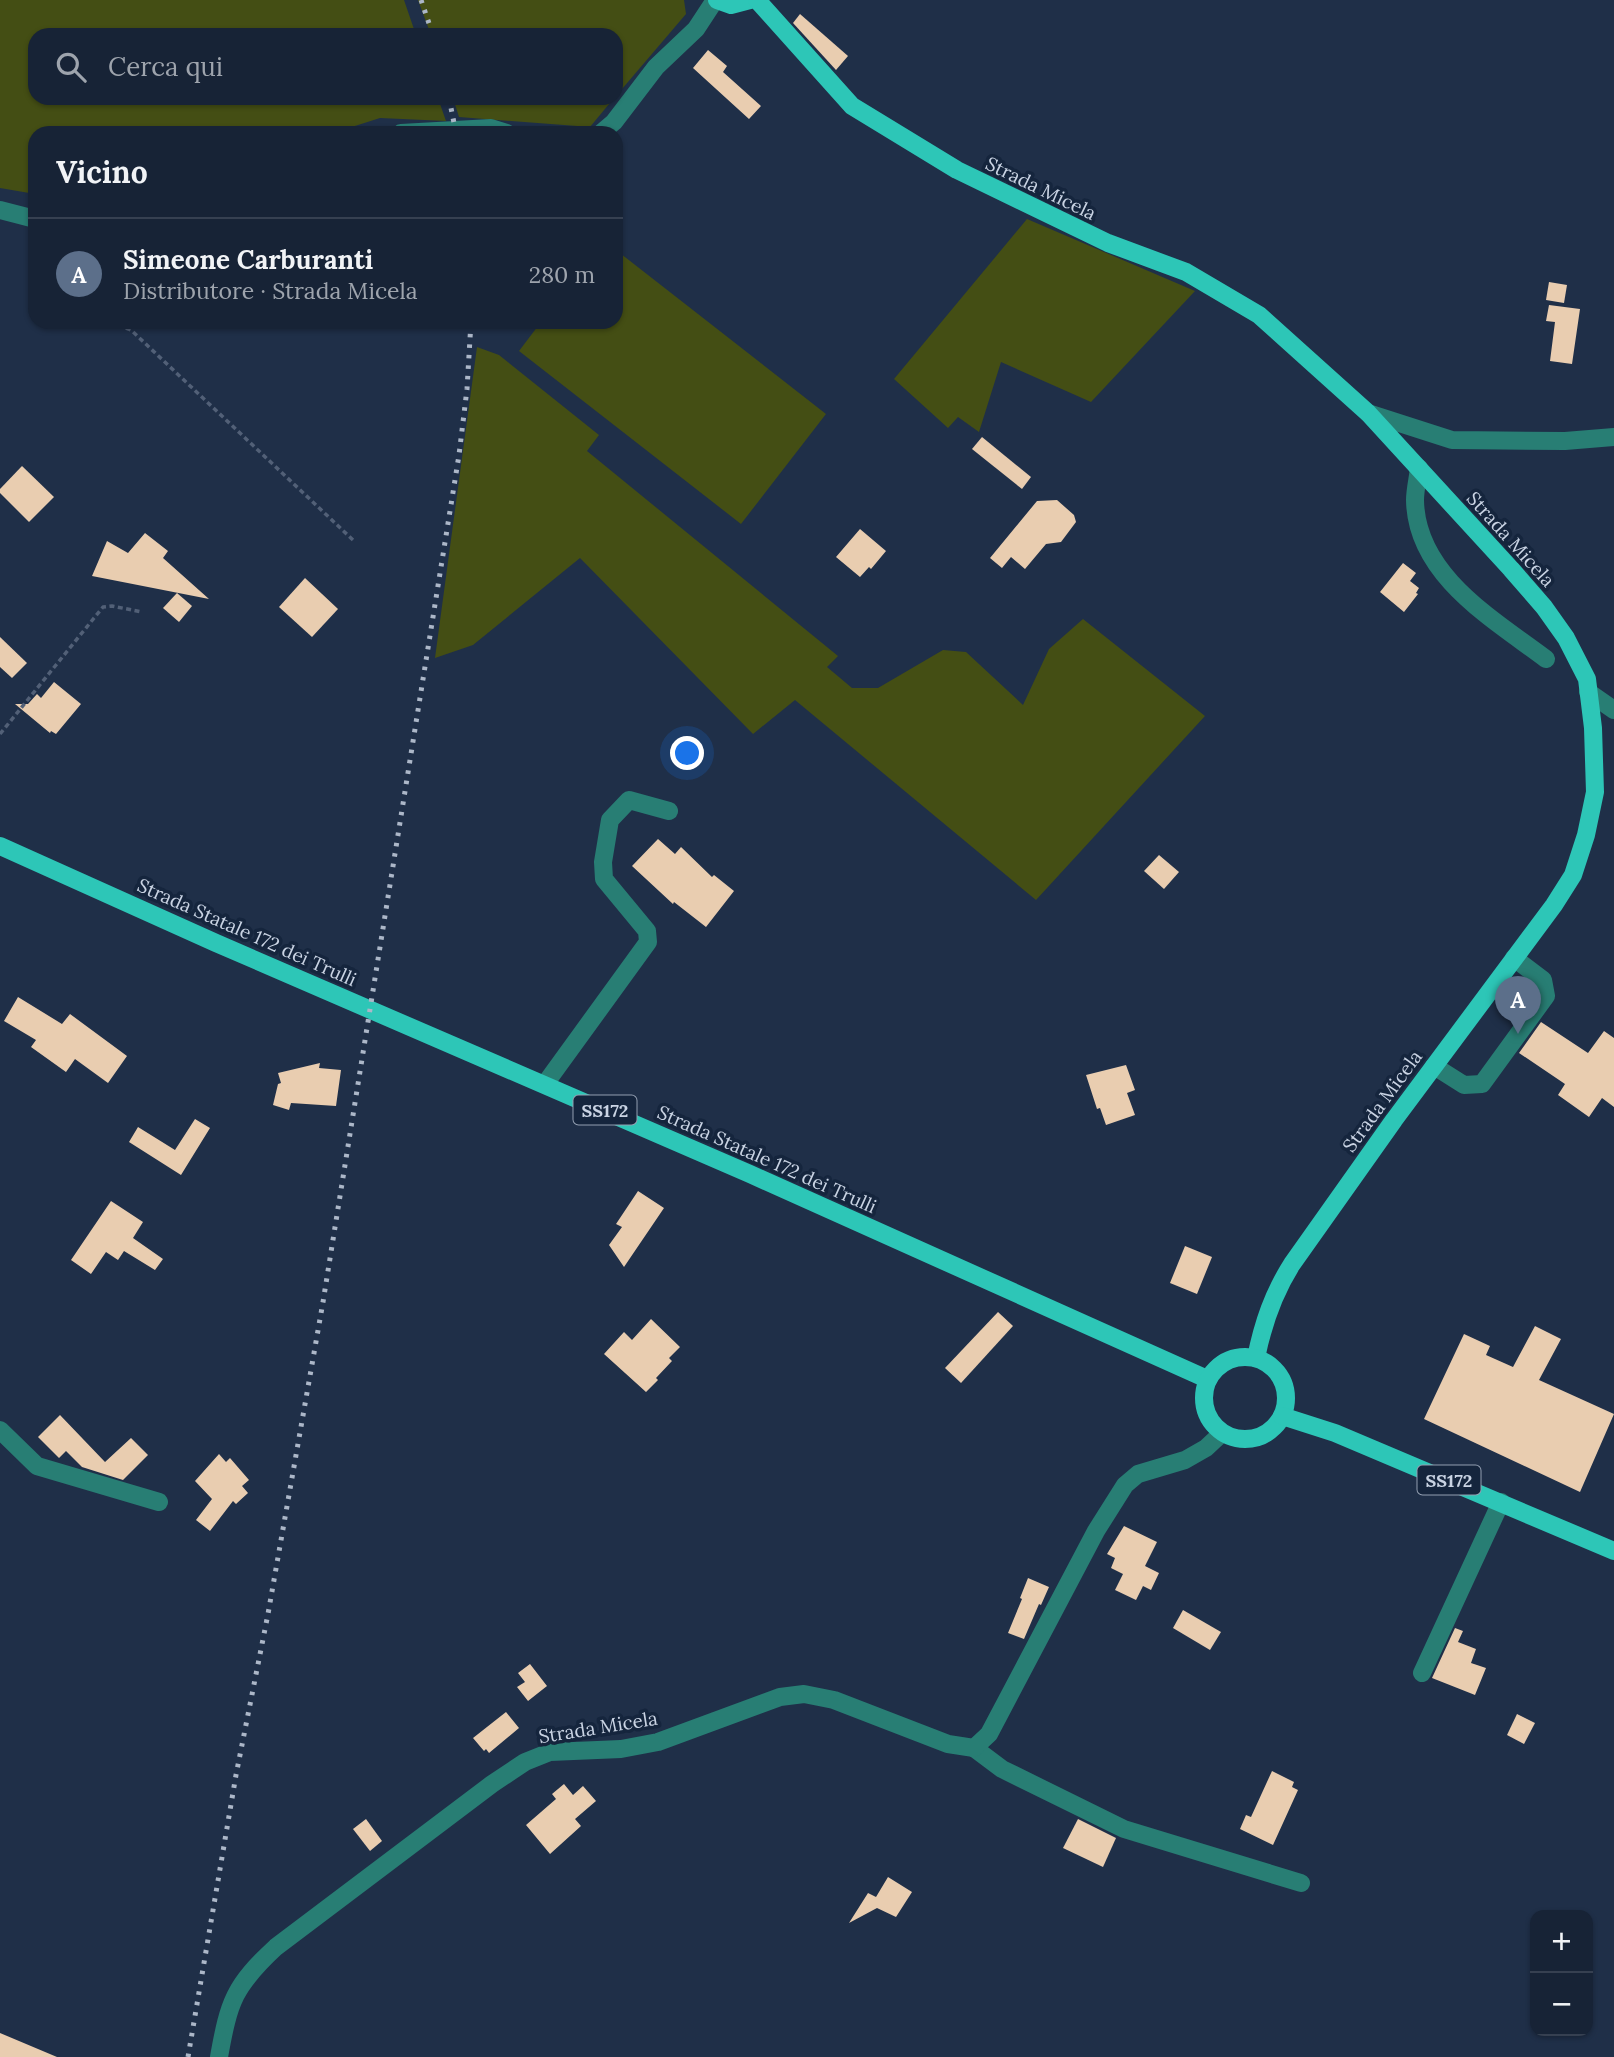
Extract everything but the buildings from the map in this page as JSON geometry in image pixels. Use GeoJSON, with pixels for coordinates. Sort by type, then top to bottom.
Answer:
{"type":"FeatureCollection","features":[{"type":"Feature","properties":{"kind":"main road"},"geometry":{"type":"LineString","coordinates":[[716,0],[731,5],[750,0]]}},
{"type":"Feature","properties":{"kind":"main road","name":"Strada Micela"},"geometry":{"type":"LineString","coordinates":[[757,0],[852,106],[957,170],[1108,243],[1185,272],[1259,315],[1368,413],[1419,468],[1544,607],[1566,638],[1587,679],[1593,728],[1595,792],[1586,835],[1573,874],[1554,905],[1292,1264],[1277,1288],[1266,1314],[1256,1358]]}},
{"type":"Feature","properties":{"kind":"main road","name":"Strada Statale 172 dei Trulli"},"geometry":{"type":"LineString","coordinates":[[0,846],[228,948],[545,1084],[1208,1379]]}},
{"type":"Feature","properties":{"kind":"main road"},"geometry":{"type":"LineString","coordinates":[[1241,1356],[1256,1358],[1276,1371],[1286,1392],[1286,1405],[1274,1427],[1262,1436],[1235,1438],[1222,1433],[1213,1425],[1203,1403],[1208,1379],[1216,1368],[1228,1360],[1241,1356]]}},
{"type":"Feature","properties":{"kind":"main road","name":"SS172"},"geometry":{"type":"LineString","coordinates":[[1282,1416],[1335,1433],[1614,1551]]}},
{"type":"Feature","properties":{"kind":"street"},"geometry":{"type":"LineString","coordinates":[[609,126],[656,67],[696,29],[716,0]]}},
{"type":"Feature","properties":{"kind":"street"},"geometry":{"type":"LineString","coordinates":[[0,210],[28,217]]}},
{"type":"Feature","properties":{"kind":"street"},"geometry":{"type":"LineString","coordinates":[[1368,413],[1452,440],[1565,441],[1614,437]]}},
{"type":"Feature","properties":{"kind":"street"},"geometry":{"type":"LineString","coordinates":[[1419,468],[1415,502],[1422,536],[1439,569],[1463,596],[1546,659]]}},
{"type":"Feature","properties":{"kind":"street"},"geometry":{"type":"LineString","coordinates":[[1588,692],[1614,710]]}},
{"type":"Feature","properties":{"kind":"street"},"geometry":{"type":"LineString","coordinates":[[545,1084],[648,942],[648,930],[604,879],[603,862],[610,820],[629,800],[669,811]]}},
{"type":"Feature","properties":{"kind":"street"},"geometry":{"type":"LineString","coordinates":[[1434,1066],[1464,1085],[1482,1084],[1546,996],[1543,980],[1514,958]]}},
{"type":"Feature","properties":{"kind":"street"},"geometry":{"type":"LineString","coordinates":[[0,1430],[37,1466],[159,1502]]}},
{"type":"Feature","properties":{"kind":"street"},"geometry":{"type":"LineString","coordinates":[[974,1748],[989,1734],[1096,1531],[1125,1485],[1138,1474],[1185,1460],[1206,1448],[1222,1433]]}},
{"type":"Feature","properties":{"kind":"street"},"geometry":{"type":"LineString","coordinates":[[1422,1673],[1501,1502]]}},
{"type":"Feature","properties":{"kind":"street","name":"Strada Micela"},"geometry":{"type":"LineString","coordinates":[[219,2057],[234,1994],[249,1972],[287,1939],[481,1792],[525,1762],[550,1752],[621,1749],[658,1742],[780,1697],[804,1694],[834,1700],[948,1744],[974,1748],[1002,1769],[1124,1829],[1301,1883]]}},
{"type":"Feature","properties":{"kind":"path"},"geometry":{"type":"LineString","coordinates":[[128,329],[352,540]]}},
{"type":"Feature","properties":{"kind":"path"},"geometry":{"type":"LineString","coordinates":[[0,734],[103,607],[112,606],[142,612]]}},
{"type":"Feature","properties":{"kind":"green space"},"geometry":{"type":"Polygon","coordinates":[[[0,0],[404,0],[414,28],[28,28],[28,105],[440,105],[446,121],[380,118],[355,126],[28,126],[28,193],[0,188],[0,0]]]}},
{"type":"Feature","properties":{"kind":"green space"},"geometry":{"type":"Polygon","coordinates":[[[418,0],[684,0],[686,14],[623,88],[623,28],[428,28],[418,0]]]}},
{"type":"Feature","properties":{"kind":"green space"},"geometry":{"type":"Polygon","coordinates":[[[455,105],[608,105],[591,126],[459,117],[455,105]]]}},
{"type":"Feature","properties":{"kind":"green space"},"geometry":{"type":"Polygon","coordinates":[[[1027,219],[1195,291],[1091,402],[1001,362],[979,432],[958,417],[948,428],[894,379],[1027,219]]]}},
{"type":"Feature","properties":{"kind":"green space"},"geometry":{"type":"Polygon","coordinates":[[[623,255],[826,414],[741,524],[519,351],[536,329],[623,329],[623,255]]]}},
{"type":"Feature","properties":{"kind":"green space"},"geometry":{"type":"Polygon","coordinates":[[[477,347],[499,355],[599,435],[587,451],[838,656],[827,667],[852,688],[878,688],[943,650],[966,652],[1023,705],[1049,649],[1083,619],[1205,716],[1036,900],[795,700],[753,734],[580,558],[473,645],[435,658],[477,347]]]}},
{"type":"Feature","properties":{"kind":"railway"},"geometry":{"type":"LineString","coordinates":[[421,0],[431,28]]}},
{"type":"Feature","properties":{"kind":"railway"},"geometry":{"type":"LineString","coordinates":[[450,105],[455,126]]}},
{"type":"Feature","properties":{"kind":"railway"},"geometry":{"type":"LineString","coordinates":[[188,2057],[236,1775],[268,1614],[323,1302],[459,455],[471,329]]}},
{"type":"Feature","properties":{"kind":"place","name":"Simeone Carburanti"},"geometry":{"type":"Point","coordinates":[1518,1034]}}]}
